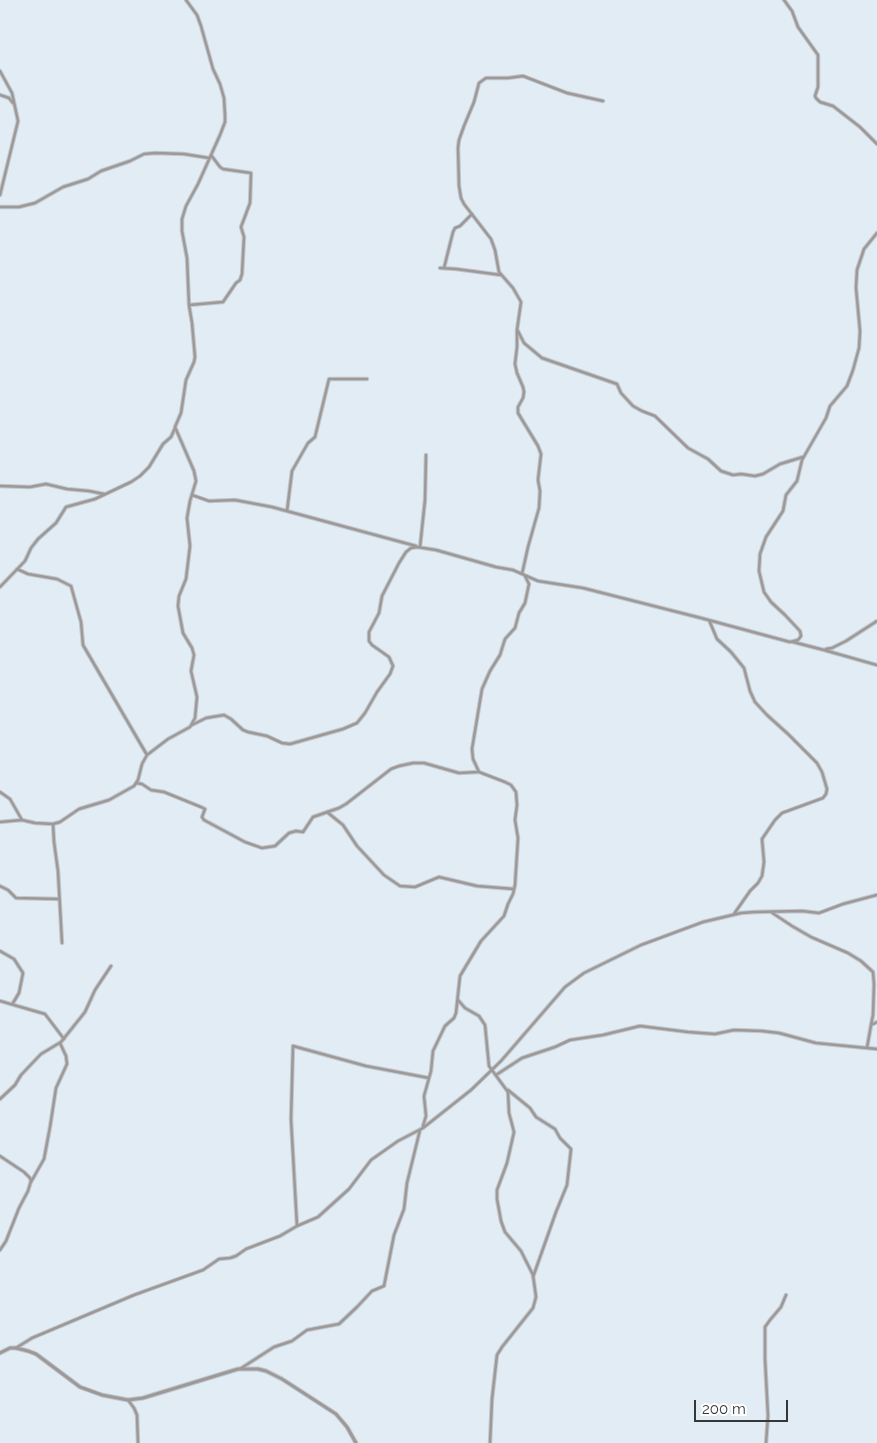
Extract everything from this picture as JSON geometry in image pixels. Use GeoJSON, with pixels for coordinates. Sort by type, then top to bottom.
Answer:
{"type":"FeatureCollection","features":[{"type":"Feature","properties":{"kind":"street"},"geometry":{"type":"LineString","coordinates":[[0,587],[24,561],[42,534],[56,523],[66,507],[105,495],[131,482],[144,472],[163,444],[171,437],[181,413],[186,380],[195,359],[192,323],[188,305],[187,258],[182,231],[182,219],[186,206],[198,184],[225,122],[224,98],[220,84],[197,16],[186,0]]}},
{"type":"Feature","properties":{"kind":"street"},"geometry":{"type":"LineString","coordinates":[[784,0],[792,11],[798,27],[818,55],[818,87],[815,96],[818,101],[833,106],[860,127],[877,144]]}},
{"type":"Feature","properties":{"kind":"street"},"geometry":{"type":"LineString","coordinates":[[0,71],[12,92],[18,122],[0,195]]}},
{"type":"Feature","properties":{"kind":"street"},"geometry":{"type":"LineString","coordinates":[[479,772],[473,759],[472,749],[482,690],[490,671],[500,656],[505,639],[515,628],[519,613],[525,603],[529,584],[523,574],[539,508],[540,491],[538,480],[540,454],[538,446],[518,413],[518,406],[524,395],[524,389],[516,368],[516,330],[521,306],[520,300],[498,269],[492,242],[464,204],[460,194],[458,148],[477,88],[480,81],[486,78],[523,76],[567,93],[603,101]]}},
{"type":"Feature","properties":{"kind":"street"},"geometry":{"type":"LineString","coordinates":[[0,95],[9,98],[15,105]]}},
{"type":"Feature","properties":{"kind":"street"},"geometry":{"type":"LineString","coordinates":[[0,207],[15,207],[35,203],[63,187],[88,179],[101,171],[144,154],[178,154],[210,157],[223,169],[251,173],[250,203],[240,228],[244,237],[240,280],[223,302],[188,305]]}},
{"type":"Feature","properties":{"kind":"street"},"geometry":{"type":"LineString","coordinates":[[472,214],[460,226],[454,228],[442,268],[501,274]]}},
{"type":"Feature","properties":{"kind":"street"},"geometry":{"type":"LineString","coordinates":[[791,642],[799,639],[801,636],[800,631],[767,597],[760,579],[759,564],[764,540],[783,510],[786,495],[797,481],[800,464],[826,418],[830,406],[847,386],[854,370],[860,331],[856,288],[857,270],[864,249],[877,233]]}},
{"type":"Feature","properties":{"kind":"street"},"geometry":{"type":"LineString","coordinates":[[516,330],[524,343],[542,358],[617,384],[621,393],[632,406],[655,416],[688,448],[708,459],[721,470],[733,475],[755,476],[763,474],[780,464],[804,457]]}},
{"type":"Feature","properties":{"kind":"street"},"geometry":{"type":"LineString","coordinates":[[287,512],[292,470],[308,443],[315,437],[329,379],[367,380]]}},
{"type":"Feature","properties":{"kind":"street"},"geometry":{"type":"LineString","coordinates":[[175,427],[195,474],[196,481],[187,518],[190,546],[186,579],[178,602],[183,633],[194,655],[192,674],[197,703],[192,725]]}},
{"type":"Feature","properties":{"kind":"street"},"geometry":{"type":"LineString","coordinates":[[419,547],[425,496],[426,455]]}},
{"type":"Feature","properties":{"kind":"street"},"geometry":{"type":"LineString","coordinates":[[0,486],[46,484],[105,495]]}},
{"type":"Feature","properties":{"kind":"street"},"geometry":{"type":"LineString","coordinates":[[192,495],[209,501],[234,500],[287,512],[436,550],[523,574],[538,581],[583,588],[877,665]]}},
{"type":"Feature","properties":{"kind":"street"},"geometry":{"type":"LineString","coordinates":[[0,822],[22,820],[53,824],[60,822],[79,809],[109,800],[136,783],[142,764],[147,756],[163,742],[206,718],[228,716],[243,730],[290,744],[342,730],[357,723],[366,713],[393,666],[389,657],[369,641],[369,632],[379,613],[382,596],[399,563],[411,548],[419,547]]}},
{"type":"Feature","properties":{"kind":"street"},"geometry":{"type":"LineString","coordinates":[[17,569],[28,574],[57,579],[71,586],[81,622],[82,641],[85,648],[147,756]]}},
{"type":"Feature","properties":{"kind":"street"},"geometry":{"type":"LineString","coordinates":[[709,620],[717,639],[744,668],[750,691],[756,702],[816,763],[822,772],[827,789],[826,794],[820,800],[782,813],[774,820],[762,839],[764,862],[762,876],[734,915]]}},
{"type":"Feature","properties":{"kind":"street"},"geometry":{"type":"LineString","coordinates":[[824,650],[846,641],[877,621]]}},
{"type":"Feature","properties":{"kind":"street"},"geometry":{"type":"LineString","coordinates":[[136,783],[142,784],[151,790],[164,792],[200,806],[205,810],[203,819],[245,842],[262,848],[275,846],[289,833],[303,832],[313,817],[346,804],[391,769],[408,763],[430,764],[459,773],[479,772],[505,782],[514,788],[516,792],[515,820],[518,846],[517,876],[514,889],[504,916],[481,941],[460,976],[455,1016],[445,1026],[433,1051],[424,1099],[426,1119],[415,1146],[407,1183],[404,1209],[394,1235],[384,1286],[377,1287],[372,1291],[339,1324],[308,1330],[292,1341],[274,1347],[238,1370]]}},
{"type":"Feature","properties":{"kind":"street"},"geometry":{"type":"LineString","coordinates":[[0,792],[10,799],[22,820]]}},
{"type":"Feature","properties":{"kind":"street"},"geometry":{"type":"LineString","coordinates":[[327,812],[343,825],[357,846],[384,875],[400,886],[415,887],[439,877],[477,886],[514,889]]}},
{"type":"Feature","properties":{"kind":"street"},"geometry":{"type":"LineString","coordinates":[[53,824],[62,943]]}},
{"type":"Feature","properties":{"kind":"street"},"geometry":{"type":"LineString","coordinates":[[0,886],[8,890],[16,898],[59,899]]}},
{"type":"Feature","properties":{"kind":"street"},"geometry":{"type":"LineString","coordinates":[[16,1348],[32,1338],[134,1294],[203,1270],[219,1259],[236,1256],[246,1249],[280,1236],[314,1219],[349,1190],[371,1160],[398,1141],[422,1128],[472,1090],[492,1070],[561,991],[578,976],[641,945],[697,924],[741,913],[802,911],[819,914],[843,904],[877,896]]}},
{"type":"Feature","properties":{"kind":"street"},"geometry":{"type":"LineString","coordinates":[[769,912],[811,937],[848,953],[873,972],[873,1015],[867,1048]]}},
{"type":"Feature","properties":{"kind":"street"},"geometry":{"type":"LineString","coordinates":[[0,951],[14,959],[23,973],[19,993],[12,1004]]}},
{"type":"Feature","properties":{"kind":"street"},"geometry":{"type":"LineString","coordinates":[[0,1099],[15,1085],[20,1075],[41,1054],[64,1039],[85,1012],[95,990],[111,966]]}},
{"type":"Feature","properties":{"kind":"street"},"geometry":{"type":"LineString","coordinates":[[458,997],[462,1006],[477,1015],[485,1025],[488,1062],[506,1089],[509,1097],[509,1113],[514,1132],[496,1199],[505,1232],[521,1251],[533,1278],[536,1299],[528,1316],[497,1355],[490,1443]]}},
{"type":"Feature","properties":{"kind":"street"},"geometry":{"type":"LineString","coordinates":[[0,1001],[45,1014],[64,1039]]}},
{"type":"Feature","properties":{"kind":"street"},"geometry":{"type":"LineString","coordinates":[[871,1026],[877,1022]]}},
{"type":"Feature","properties":{"kind":"street"},"geometry":{"type":"LineString","coordinates":[[496,1075],[522,1058],[570,1040],[603,1035],[640,1026],[715,1034],[734,1030],[762,1031],[779,1033],[808,1042],[877,1049]]}},
{"type":"Feature","properties":{"kind":"street"},"geometry":{"type":"LineString","coordinates":[[0,1250],[6,1241],[31,1182],[44,1159],[56,1088],[67,1064],[66,1056],[60,1043]]}},
{"type":"Feature","properties":{"kind":"street"},"geometry":{"type":"LineString","coordinates":[[297,1226],[291,1118],[293,1046],[366,1066],[429,1078]]}},
{"type":"Feature","properties":{"kind":"street"},"geometry":{"type":"LineString","coordinates":[[506,1089],[527,1106],[536,1117],[555,1129],[571,1151],[567,1185],[533,1278]]}},
{"type":"Feature","properties":{"kind":"street"},"geometry":{"type":"LineString","coordinates":[[0,1156],[24,1172],[31,1182]]}},
{"type":"Feature","properties":{"kind":"street"},"geometry":{"type":"LineString","coordinates":[[766,1443],[768,1416],[765,1328],[781,1307],[786,1295]]}},
{"type":"Feature","properties":{"kind":"street"},"geometry":{"type":"LineString","coordinates":[[0,1353],[10,1348],[28,1350],[80,1387],[102,1395],[128,1400],[143,1398],[238,1370],[258,1369],[266,1371],[289,1383],[336,1414],[347,1427],[356,1443]]}},
{"type":"Feature","properties":{"kind":"street"},"geometry":{"type":"LineString","coordinates":[[128,1400],[137,1415],[138,1443]]}}]}
